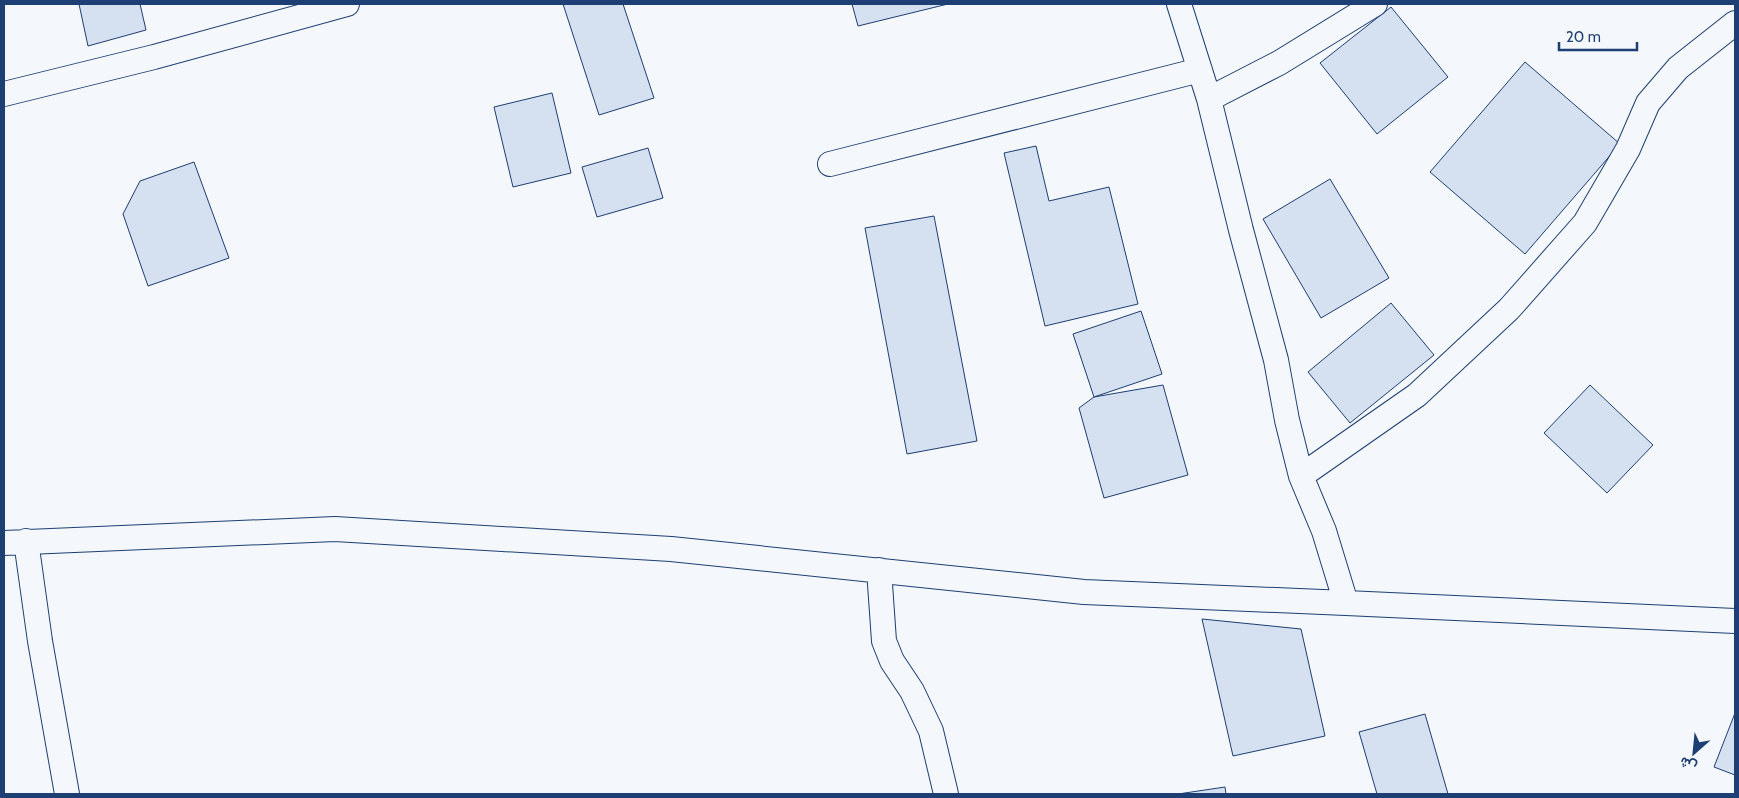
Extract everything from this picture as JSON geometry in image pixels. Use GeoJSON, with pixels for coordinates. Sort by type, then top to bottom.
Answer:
{"type":"FeatureCollection","features":[{"type":"Feature","properties":{"kind":"street"},"geometry":{"type":"LineString","coordinates":[[4,94],[154,57],[347,4]]}},
{"type":"Feature","properties":{"kind":"street"},"geometry":{"type":"LineString","coordinates":[[1179,4],[1209,98],[1241,230],[1276,360],[1301,476],[1324,531],[1346,603]]}},
{"type":"Feature","properties":{"kind":"street"},"geometry":{"type":"LineString","coordinates":[[1209,98],[1279,63],[1375,4]]}},
{"type":"Feature","properties":{"kind":"street"},"geometry":{"type":"LineString","coordinates":[[1301,476],[1418,395],[1509,309],[1585,223],[1628,149],[1648,103],[1678,68],[1735,23]]}},
{"type":"Feature","properties":{"kind":"street"},"geometry":{"type":"LineString","coordinates":[[830,164],[1200,70]]}},
{"type":"Feature","properties":{"kind":"street"},"geometry":{"type":"LineString","coordinates":[[67,794],[40,641],[15,542],[335,529],[671,549],[1084,592],[1735,621]]}},
{"type":"Feature","properties":{"kind":"street"},"geometry":{"type":"LineString","coordinates":[[879,570],[884,641],[892,661],[912,691],[931,731],[946,794]]}},
{"type":"Feature","properties":{"kind":"building"},"geometry":{"type":"Polygon","coordinates":[[[79,4],[140,4],[146,30],[88,46],[79,4]]]}},
{"type":"Feature","properties":{"kind":"building"},"geometry":{"type":"Polygon","coordinates":[[[563,4],[623,4],[654,98],[599,115],[563,4]]]}},
{"type":"Feature","properties":{"kind":"building"},"geometry":{"type":"Polygon","coordinates":[[[852,4],[948,4],[858,26],[852,4]]]}},
{"type":"Feature","properties":{"kind":"building"},"geometry":{"type":"Polygon","coordinates":[[[1391,7],[1448,77],[1377,134],[1320,63],[1391,7]]]}},
{"type":"Feature","properties":{"kind":"building"},"geometry":{"type":"Polygon","coordinates":[[[1525,62],[1620,144],[1525,254],[1430,172],[1525,62]]]}},
{"type":"Feature","properties":{"kind":"building"},"geometry":{"type":"Polygon","coordinates":[[[552,93],[571,173],[513,187],[494,107],[552,93]]]}},
{"type":"Feature","properties":{"kind":"building"},"geometry":{"type":"Polygon","coordinates":[[[1036,146],[1049,201],[1109,187],[1138,304],[1045,326],[1004,153],[1036,146]]]}},
{"type":"Feature","properties":{"kind":"building"},"geometry":{"type":"Polygon","coordinates":[[[648,148],[663,198],[597,217],[582,167],[648,148]]]}},
{"type":"Feature","properties":{"kind":"building"},"geometry":{"type":"Polygon","coordinates":[[[194,162],[229,258],[148,286],[123,214],[140,181],[194,162]]]}},
{"type":"Feature","properties":{"kind":"building"},"geometry":{"type":"Polygon","coordinates":[[[1330,179],[1389,278],[1321,318],[1263,219],[1330,179]]]}},
{"type":"Feature","properties":{"kind":"building"},"geometry":{"type":"Polygon","coordinates":[[[934,216],[977,441],[907,454],[865,228],[934,216]]]}},
{"type":"Feature","properties":{"kind":"building"},"geometry":{"type":"Polygon","coordinates":[[[1391,303],[1434,355],[1350,423],[1308,372],[1391,303]]]}},
{"type":"Feature","properties":{"kind":"building"},"geometry":{"type":"Polygon","coordinates":[[[1141,311],[1162,374],[1094,397],[1073,334],[1141,311]]]}},
{"type":"Feature","properties":{"kind":"building"},"geometry":{"type":"Polygon","coordinates":[[[1163,385],[1188,475],[1104,498],[1079,408],[1094,397],[1163,385]]]}},
{"type":"Feature","properties":{"kind":"building"},"geometry":{"type":"Polygon","coordinates":[[[1590,385],[1653,445],[1607,493],[1544,433],[1590,385]]]}},
{"type":"Feature","properties":{"kind":"building"},"geometry":{"type":"Polygon","coordinates":[[[1202,619],[1301,629],[1325,736],[1233,756],[1202,619]]]}},
{"type":"Feature","properties":{"kind":"building"},"geometry":{"type":"Polygon","coordinates":[[[1735,713],[1735,775],[1714,767],[1735,713]]]}},
{"type":"Feature","properties":{"kind":"building"},"geometry":{"type":"Polygon","coordinates":[[[1425,714],[1448,794],[1377,794],[1359,732],[1425,714]]]}},
{"type":"Feature","properties":{"kind":"building"},"geometry":{"type":"Polygon","coordinates":[[[1225,787],[1226,794],[1178,794],[1225,787]]]}}]}
